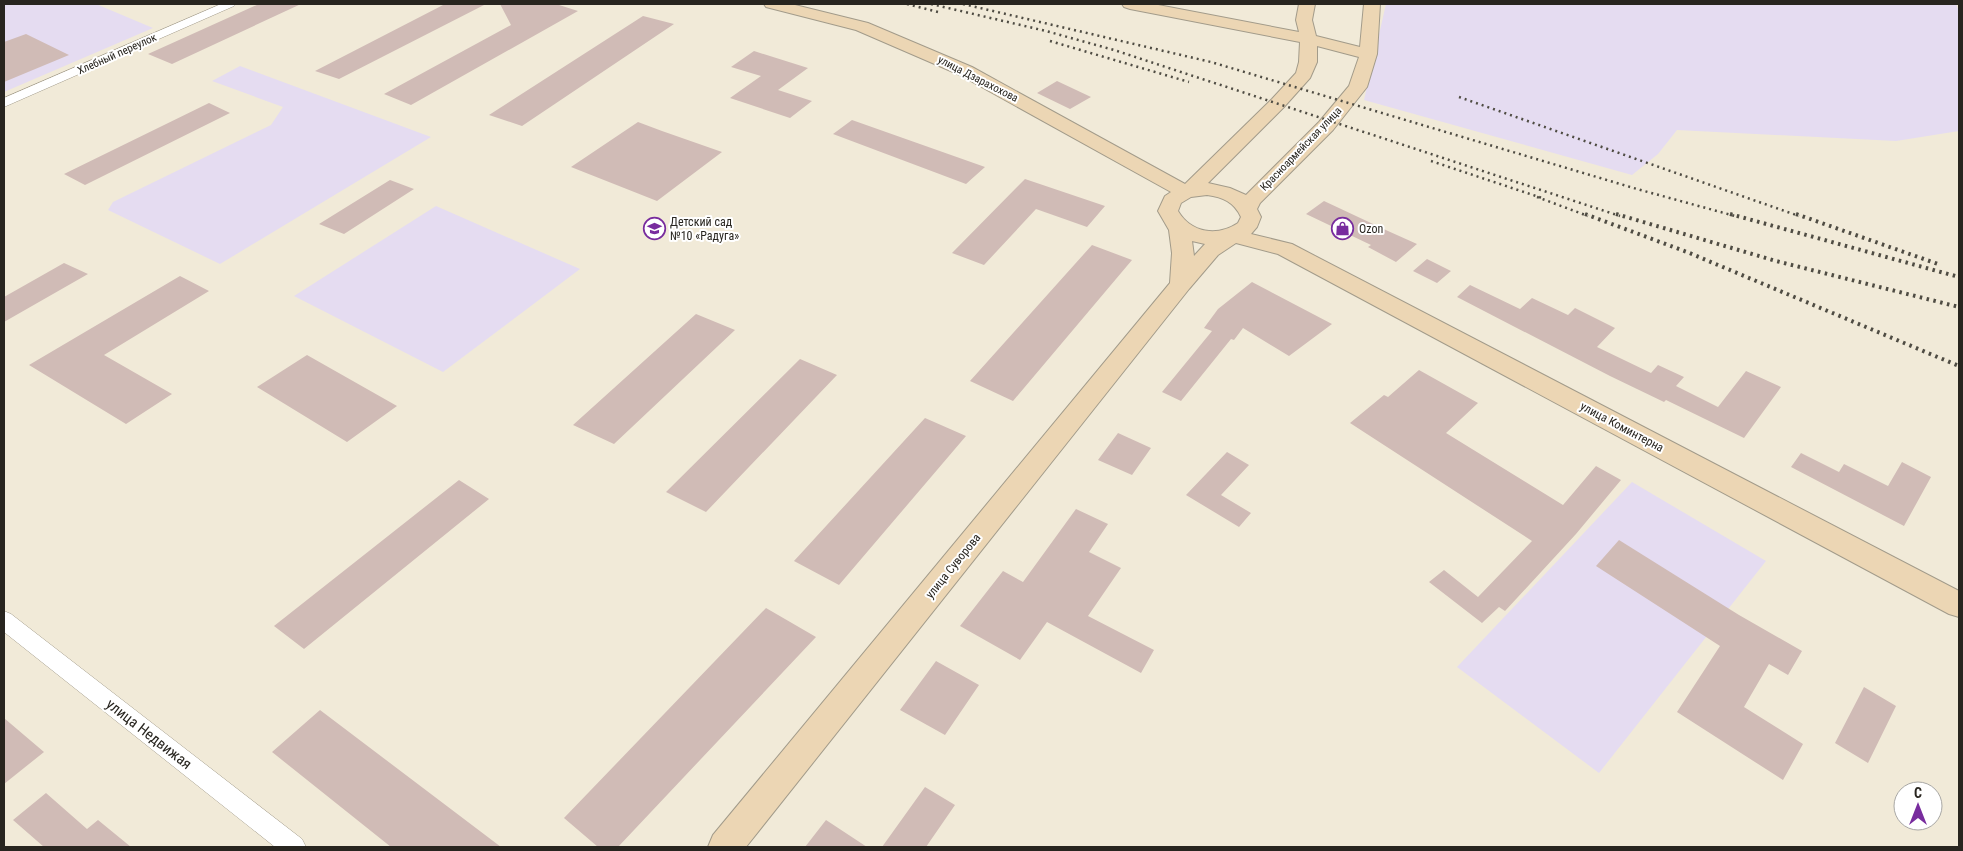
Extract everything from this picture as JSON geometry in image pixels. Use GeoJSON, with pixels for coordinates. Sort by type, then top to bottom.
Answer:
{"type":"FeatureCollection","features":[{"type":"Feature","properties":{"kind":"street","name":"Хлебный переулок"},"geometry":{"type":"LineString","coordinates":[[4,103],[230,4]]}},
{"type":"Feature","properties":{"kind":"street","name":"улица Дзарахохова"},"geometry":{"type":"LineString","coordinates":[[772,4],[862,26],[966,71],[1144,170],[1182,195]]}},
{"type":"Feature","properties":{"kind":"street"},"geometry":{"type":"LineString","coordinates":[[1130,4],[1309,39],[1368,54]]}},
{"type":"Feature","properties":{"kind":"street"},"geometry":{"type":"LineString","coordinates":[[1234,235],[1205,237],[1191,234],[1179,228],[1169,216],[1182,195],[1278,103],[1304,74],[1308,62],[1309,39],[1304,20],[1307,4]]}},
{"type":"Feature","properties":{"kind":"street","name":"Красноармейская улица"},"geometry":{"type":"LineString","coordinates":[[1234,235],[1246,227],[1251,201],[1326,126],[1358,87],[1368,54],[1372,4]]}},
{"type":"Feature","properties":{"kind":"street"},"geometry":{"type":"LineString","coordinates":[[1182,195],[1208,189],[1226,193],[1237,198],[1249,212]]}},
{"type":"Feature","properties":{"kind":"street","name":"улица Коминтерна"},"geometry":{"type":"LineString","coordinates":[[1249,212],[1285,249]]}},
{"type":"Feature","properties":{"kind":"street"},"geometry":{"type":"LineString","coordinates":[[1179,228],[1183,253],[1181,284]]}},
{"type":"Feature","properties":{"kind":"street","name":"улица Коминтерна"},"geometry":{"type":"LineString","coordinates":[[1234,235],[1285,249],[1959,605]]}},
{"type":"Feature","properties":{"kind":"street","name":"улица Суворова"},"geometry":{"type":"LineString","coordinates":[[725,847],[1181,284],[1210,250],[1234,235]]}},
{"type":"Feature","properties":{"kind":"street","name":"улица Недвижая"},"geometry":{"type":"LineString","coordinates":[[4,620],[294,847]]}},
{"type":"Feature","properties":{"kind":"shaded area"},"geometry":{"type":"Polygon","coordinates":[[[96,4],[153,28],[4,92],[4,5],[96,4]]]}},
{"type":"Feature","properties":{"kind":"shaded area"},"geometry":{"type":"Polygon","coordinates":[[[1386,4],[1956,4],[1959,11],[1959,131],[1896,141],[1677,130],[1658,154],[1632,175],[1364,100],[1386,4]]]}},
{"type":"Feature","properties":{"kind":"shaded area"},"geometry":{"type":"Polygon","coordinates":[[[240,66],[431,137],[220,264],[108,210],[113,202],[271,125],[283,107],[212,81],[240,66]]]}},
{"type":"Feature","properties":{"kind":"shaded area"},"geometry":{"type":"Polygon","coordinates":[[[436,206],[580,269],[443,372],[294,296],[436,206]]]}},
{"type":"Feature","properties":{"kind":"shaded area"},"geometry":{"type":"Polygon","coordinates":[[[1632,482],[1766,561],[1599,773],[1457,667],[1632,482]]]}},
{"type":"Feature","properties":{"kind":"building"},"geometry":{"type":"Polygon","coordinates":[[[259,4],[301,4],[172,64],[148,54],[259,4]]]}},
{"type":"Feature","properties":{"kind":"building"},"geometry":{"type":"Polygon","coordinates":[[[445,4],[486,4],[339,79],[315,71],[445,4]]]}},
{"type":"Feature","properties":{"kind":"building"},"geometry":{"type":"Polygon","coordinates":[[[500,4],[556,4],[578,11],[411,105],[384,94],[511,25],[500,4]]]}},
{"type":"Feature","properties":{"kind":"building"},"geometry":{"type":"Polygon","coordinates":[[[643,16],[674,24],[522,126],[489,115],[643,16]]]}},
{"type":"Feature","properties":{"kind":"building"},"geometry":{"type":"Polygon","coordinates":[[[26,34],[69,55],[4,82],[4,42],[26,34]]]}},
{"type":"Feature","properties":{"kind":"building"},"geometry":{"type":"Polygon","coordinates":[[[754,51],[808,68],[778,90],[812,101],[790,118],[730,98],[761,76],[731,67],[754,51]]]}},
{"type":"Feature","properties":{"kind":"building"},"geometry":{"type":"Polygon","coordinates":[[[1057,81],[1091,97],[1070,109],[1037,93],[1057,81]]]}},
{"type":"Feature","properties":{"kind":"building"},"geometry":{"type":"Polygon","coordinates":[[[209,103],[230,113],[85,185],[64,174],[209,103]]]}},
{"type":"Feature","properties":{"kind":"building"},"geometry":{"type":"Polygon","coordinates":[[[852,120],[985,167],[966,184],[833,134],[852,120]]]}},
{"type":"Feature","properties":{"kind":"building"},"geometry":{"type":"Polygon","coordinates":[[[638,122],[722,152],[657,201],[571,167],[638,122]]]}},
{"type":"Feature","properties":{"kind":"building"},"geometry":{"type":"Polygon","coordinates":[[[1025,179],[1105,206],[1087,227],[1036,209],[984,265],[952,253],[1025,179]]]}},
{"type":"Feature","properties":{"kind":"building"},"geometry":{"type":"Polygon","coordinates":[[[390,180],[414,189],[344,234],[319,224],[390,180]]]}},
{"type":"Feature","properties":{"kind":"building"},"geometry":{"type":"Polygon","coordinates":[[[1324,201],[1417,244],[1396,262],[1368,247],[1371,245],[1306,214],[1324,201]]]}},
{"type":"Feature","properties":{"kind":"building"},"geometry":{"type":"Polygon","coordinates":[[[1092,245],[1132,260],[1013,401],[970,381],[1092,245]]]}},
{"type":"Feature","properties":{"kind":"building"},"geometry":{"type":"Polygon","coordinates":[[[1427,259],[1451,271],[1437,283],[1413,271],[1427,259]]]}},
{"type":"Feature","properties":{"kind":"building"},"geometry":{"type":"Polygon","coordinates":[[[64,263],[88,274],[4,322],[4,297],[64,263]]]}},
{"type":"Feature","properties":{"kind":"building"},"geometry":{"type":"Polygon","coordinates":[[[180,276],[209,291],[104,355],[172,394],[126,424],[29,365],[180,276]]]}},
{"type":"Feature","properties":{"kind":"building"},"geometry":{"type":"Polygon","coordinates":[[[1252,282],[1332,324],[1289,356],[1243,328],[1234,340],[1231,339],[1181,401],[1162,392],[1212,331],[1204,328],[1218,309],[1252,282]]]}},
{"type":"Feature","properties":{"kind":"building"},"geometry":{"type":"Polygon","coordinates":[[[1470,285],[1520,309],[1532,298],[1568,315],[1575,308],[1615,328],[1597,347],[1651,373],[1658,365],[1684,377],[1676,386],[1718,407],[1746,371],[1781,387],[1744,438],[1666,400],[1664,402],[1610,376],[1457,297],[1470,285]]]}},
{"type":"Feature","properties":{"kind":"building"},"geometry":{"type":"Polygon","coordinates":[[[696,314],[735,330],[614,444],[573,425],[696,314]]]}},
{"type":"Feature","properties":{"kind":"building"},"geometry":{"type":"Polygon","coordinates":[[[307,355],[397,406],[347,442],[257,387],[307,355]]]}},
{"type":"Feature","properties":{"kind":"building"},"geometry":{"type":"Polygon","coordinates":[[[800,359],[837,375],[706,512],[666,492],[800,359]]]}},
{"type":"Feature","properties":{"kind":"building"},"geometry":{"type":"Polygon","coordinates":[[[1419,370],[1478,403],[1446,433],[1563,505],[1596,466],[1621,480],[1576,534],[1505,611],[1499,607],[1482,623],[1429,582],[1444,570],[1478,597],[1532,541],[1350,423],[1384,395],[1388,397],[1419,370]]]}},
{"type":"Feature","properties":{"kind":"building"},"geometry":{"type":"Polygon","coordinates":[[[925,418],[966,436],[839,585],[794,561],[925,418]]]}},
{"type":"Feature","properties":{"kind":"building"},"geometry":{"type":"Polygon","coordinates":[[[1118,433],[1151,448],[1132,475],[1098,460],[1118,433]]]}},
{"type":"Feature","properties":{"kind":"building"},"geometry":{"type":"Polygon","coordinates":[[[1227,452],[1249,465],[1221,495],[1251,513],[1239,527],[1186,495],[1227,452]]]}},
{"type":"Feature","properties":{"kind":"building"},"geometry":{"type":"Polygon","coordinates":[[[1801,453],[1839,472],[1844,464],[1888,486],[1902,462],[1931,477],[1904,526],[1791,467],[1801,453]]]}},
{"type":"Feature","properties":{"kind":"building"},"geometry":{"type":"Polygon","coordinates":[[[459,480],[489,499],[304,649],[274,626],[459,480]]]}},
{"type":"Feature","properties":{"kind":"building"},"geometry":{"type":"Polygon","coordinates":[[[1076,509],[1108,524],[1089,552],[1121,568],[1088,616],[1154,650],[1141,673],[1047,622],[1020,660],[960,626],[1003,571],[1023,582],[1076,509]]]}},
{"type":"Feature","properties":{"kind":"building"},"geometry":{"type":"Polygon","coordinates":[[[1619,540],[1739,615],[1802,651],[1788,675],[1769,664],[1744,707],[1803,744],[1783,780],[1677,712],[1720,646],[1596,566],[1619,540]]]}},
{"type":"Feature","properties":{"kind":"building"},"geometry":{"type":"Polygon","coordinates":[[[766,608],[816,637],[618,847],[598,847],[564,818],[766,608]]]}},
{"type":"Feature","properties":{"kind":"building"},"geometry":{"type":"Polygon","coordinates":[[[936,661],[979,685],[945,735],[900,710],[936,661]]]}},
{"type":"Feature","properties":{"kind":"building"},"geometry":{"type":"Polygon","coordinates":[[[1864,687],[1896,706],[1868,763],[1835,743],[1864,687]]]}},
{"type":"Feature","properties":{"kind":"building"},"geometry":{"type":"Polygon","coordinates":[[[320,710],[501,847],[391,847],[272,752],[320,710]]]}},
{"type":"Feature","properties":{"kind":"building"},"geometry":{"type":"Polygon","coordinates":[[[4,718],[44,752],[4,784],[4,718]]]}},
{"type":"Feature","properties":{"kind":"building"},"geometry":{"type":"Polygon","coordinates":[[[925,787],[955,805],[926,847],[882,847],[925,787]]]}},
{"type":"Feature","properties":{"kind":"building"},"geometry":{"type":"Polygon","coordinates":[[[46,793],[87,829],[98,820],[131,847],[44,847],[13,820],[46,793]]]}},
{"type":"Feature","properties":{"kind":"building"},"geometry":{"type":"Polygon","coordinates":[[[826,820],[867,847],[805,847],[826,820]]]}},
{"type":"Feature","properties":{"kind":"railway"},"geometry":{"type":"LineString","coordinates":[[907,4],[938,12]]}},
{"type":"Feature","properties":{"kind":"railway"},"geometry":{"type":"LineString","coordinates":[[931,4],[1046,31],[1114,50],[1620,216]]}},
{"type":"Feature","properties":{"kind":"railway"},"geometry":{"type":"LineString","coordinates":[[963,4],[1211,62],[1637,189],[1735,216]]}},
{"type":"Feature","properties":{"kind":"railway"},"geometry":{"type":"LineString","coordinates":[[1050,41],[1189,82]]}},
{"type":"Feature","properties":{"kind":"railway"},"geometry":{"type":"LineString","coordinates":[[1459,97],[1799,216]]}},
{"type":"Feature","properties":{"kind":"railway"},"geometry":{"type":"LineString","coordinates":[[1431,161],[1542,198]]}},
{"type":"Feature","properties":{"kind":"railway"},"geometry":{"type":"LineString","coordinates":[[1537,197],[1588,216]]}},
{"type":"Feature","properties":{"kind":"railway"},"geometry":{"type":"LineString","coordinates":[[1585,214],[1687,252],[1959,366]]}},
{"type":"Feature","properties":{"kind":"railway"},"geometry":{"type":"LineString","coordinates":[[1616,214],[1776,261],[1959,307]]}},
{"type":"Feature","properties":{"kind":"railway"},"geometry":{"type":"LineString","coordinates":[[1730,214],[1959,277]]}},
{"type":"Feature","properties":{"kind":"railway"},"geometry":{"type":"LineString","coordinates":[[1796,214],[1938,264]]}},
{"type":"Feature","properties":{"kind":"place","name":"Детский сад №10 «Радуга»"},"geometry":{"type":"Point","coordinates":[654,229]}},
{"type":"Feature","properties":{"kind":"place","name":"Ozon"},"geometry":{"type":"Point","coordinates":[1343,229]}}]}
